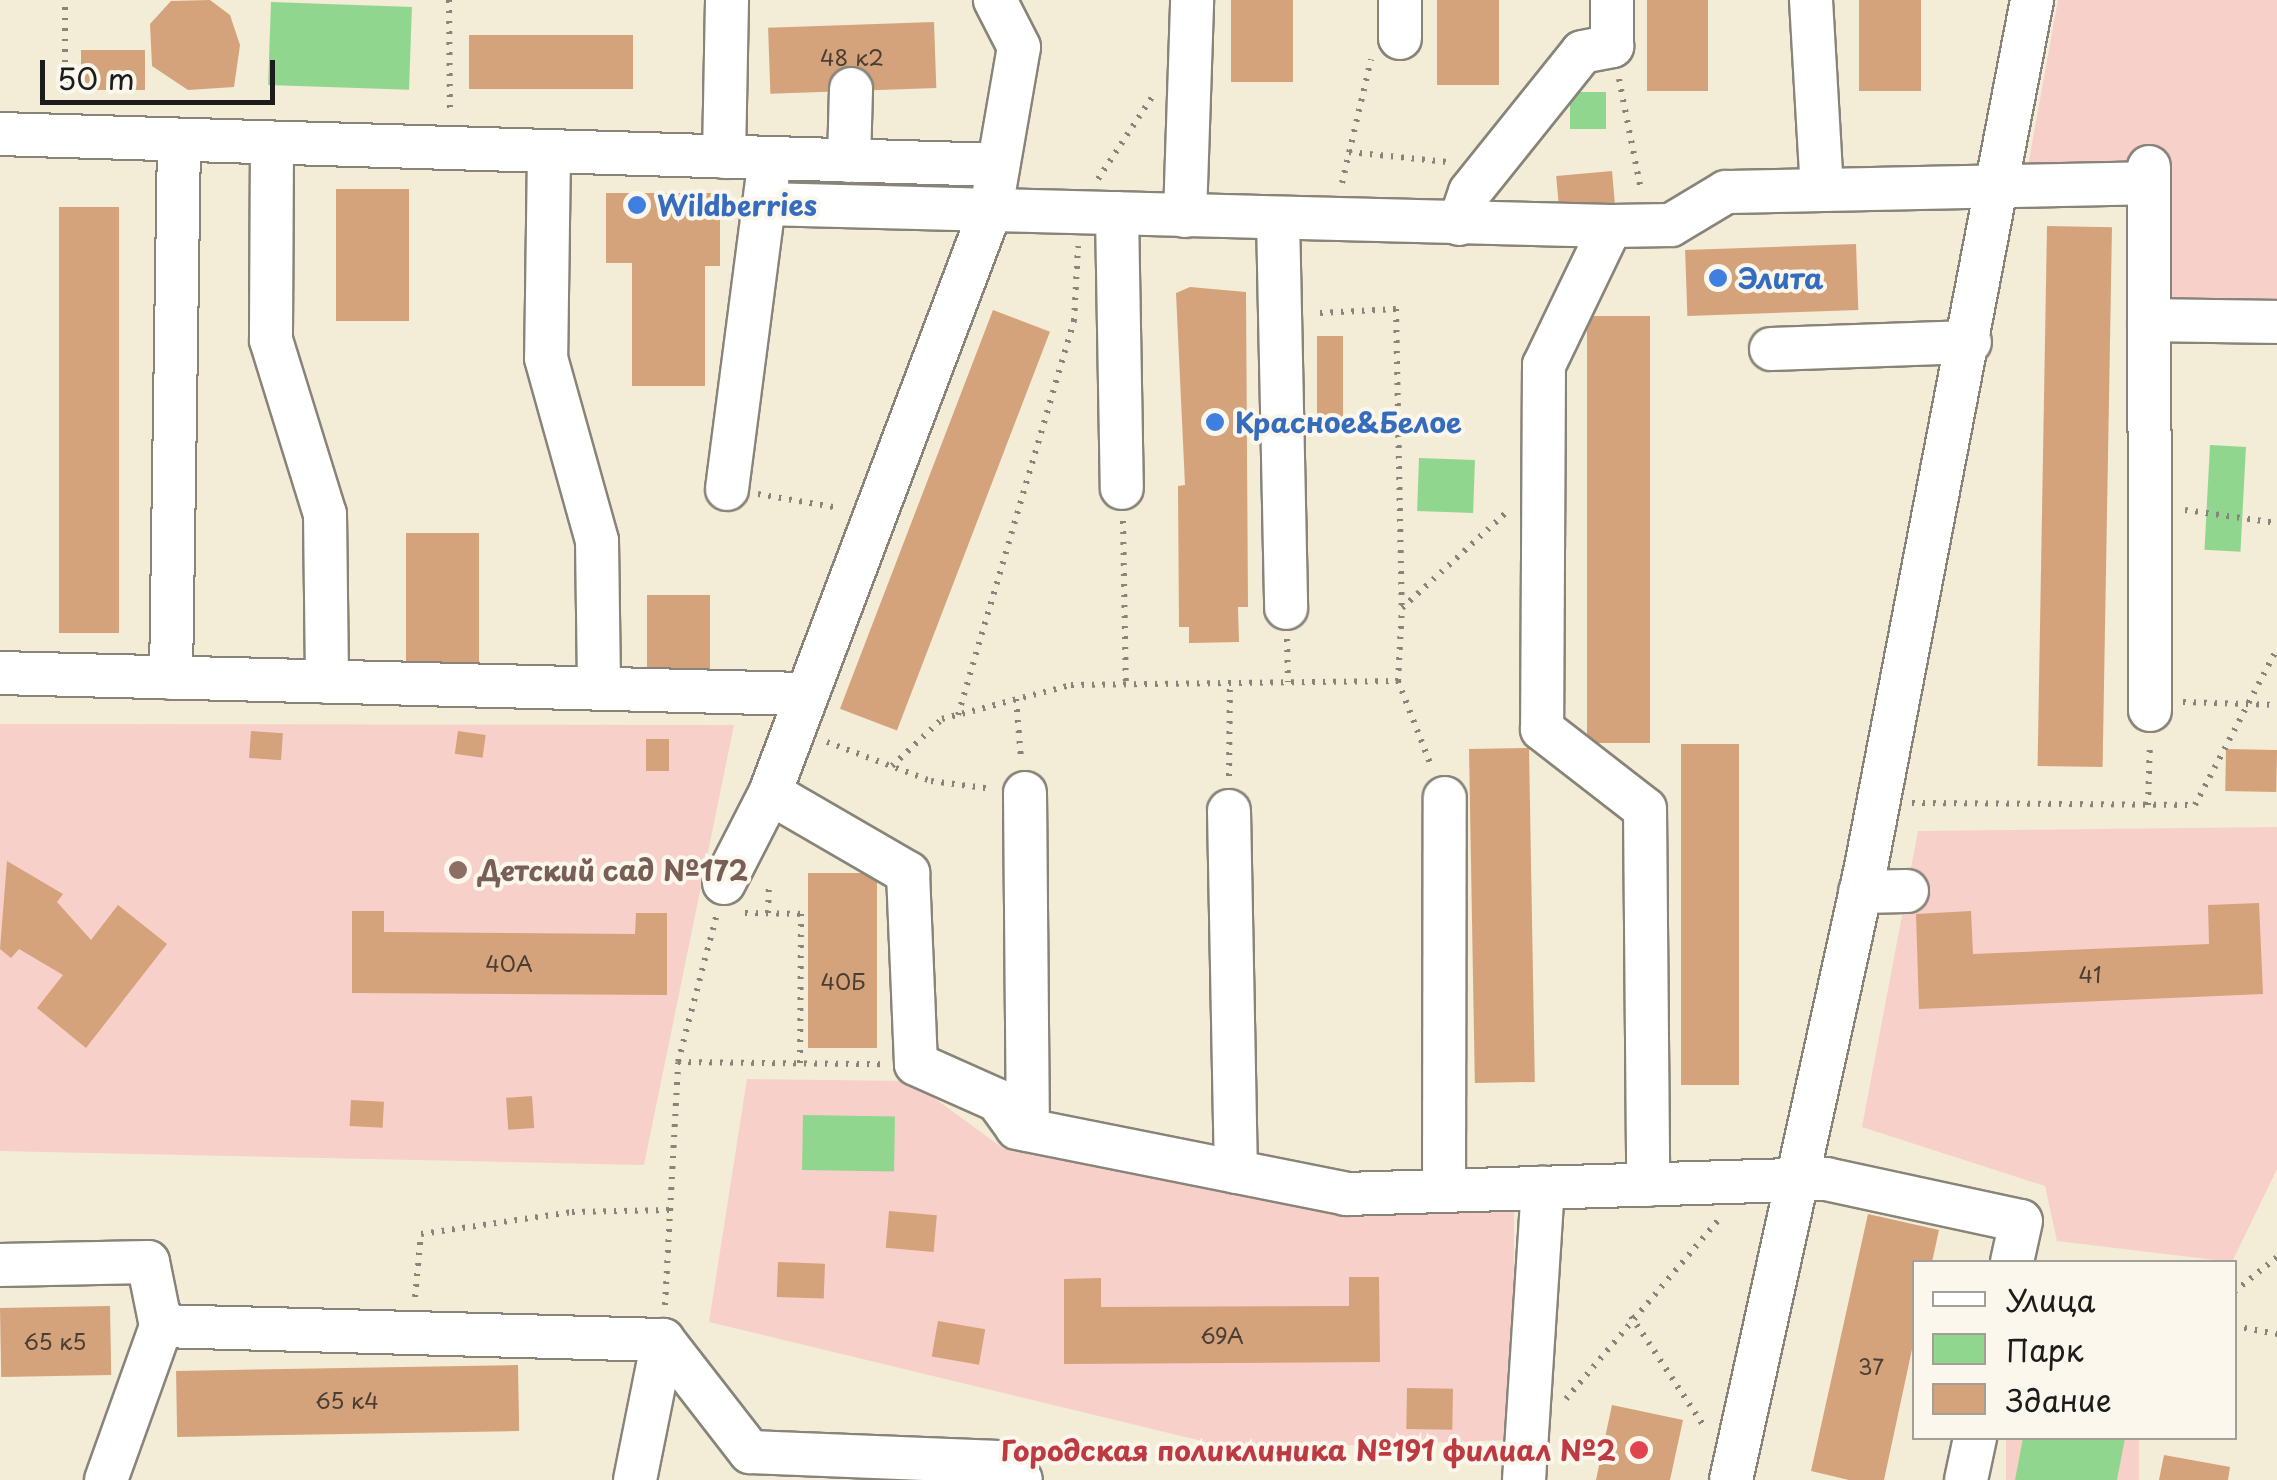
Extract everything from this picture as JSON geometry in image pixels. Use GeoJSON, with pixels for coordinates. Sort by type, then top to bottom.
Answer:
{"type":"FeatureCollection","features":[{"type":"Feature","properties":{"kind":"lane"},"geometry":{"type":"LineString","coordinates":[[724,157],[728,0]]}},
{"type":"Feature","properties":{"kind":"lane"},"geometry":{"type":"LineString","coordinates":[[721,897],[770,793],[991,209],[1019,47],[996,0]]}},
{"type":"Feature","properties":{"kind":"lane"},"geometry":{"type":"LineString","coordinates":[[1185,216],[1192,0]]}},
{"type":"Feature","properties":{"kind":"lane"},"geometry":{"type":"LineString","coordinates":[[1459,224],[1491,166],[1582,52],[1612,46],[1612,0]]}},
{"type":"Feature","properties":{"kind":"lane"},"geometry":{"type":"LineString","coordinates":[[1812,0],[1822,190]]}},
{"type":"Feature","properties":{"kind":"lane"},"geometry":{"type":"LineString","coordinates":[[1732,1475],[1778,1182],[1860,892],[1970,342],[2032,0]]}},
{"type":"Feature","properties":{"kind":"lane"},"geometry":{"type":"LineString","coordinates":[[849,161],[851,89]]}},
{"type":"Feature","properties":{"kind":"lane"},"geometry":{"type":"LineString","coordinates":[[0,134],[998,165]]}},
{"type":"Feature","properties":{"kind":"lane"},"geometry":{"type":"LineString","coordinates":[[171,678],[179,140]]}},
{"type":"Feature","properties":{"kind":"lane"},"geometry":{"type":"LineString","coordinates":[[272,143],[272,340],[325,514],[328,682]]}},
{"type":"Feature","properties":{"kind":"lane"},"geometry":{"type":"LineString","coordinates":[[548,152],[546,358],[598,541],[599,689]]}},
{"type":"Feature","properties":{"kind":"lane"},"geometry":{"type":"LineString","coordinates":[[727,489],[770,159]]}},
{"type":"Feature","properties":{"kind":"lane"},"geometry":{"type":"LineString","coordinates":[[764,204],[1630,226],[1671,225],[1726,192],[1999,185],[2149,175],[2150,710]]}},
{"type":"Feature","properties":{"kind":"lane"},"geometry":{"type":"LineString","coordinates":[[1099,210],[1122,488]]}},
{"type":"Feature","properties":{"kind":"lane"},"geometry":{"type":"LineString","coordinates":[[1278,218],[1286,608]]}},
{"type":"Feature","properties":{"kind":"lane"},"geometry":{"type":"LineString","coordinates":[[1630,226],[1544,365],[1542,729],[1646,809],[1648,1185]]}},
{"type":"Feature","properties":{"kind":"lane"},"geometry":{"type":"LineString","coordinates":[[2149,320],[2277,322]]}},
{"type":"Feature","properties":{"kind":"lane"},"geometry":{"type":"LineString","coordinates":[[1771,349],[1970,342]]}},
{"type":"Feature","properties":{"kind":"lane"},"geometry":{"type":"LineString","coordinates":[[0,673],[599,689],[798,712]]}},
{"type":"Feature","properties":{"kind":"lane"},"geometry":{"type":"LineString","coordinates":[[770,793],[908,873],[916,1064],[997,1100],[1028,1130],[1346,1194],[1826,1179],[2021,1221],[2012,1260]]}},
{"type":"Feature","properties":{"kind":"lane"},"geometry":{"type":"LineString","coordinates":[[1024,793],[1028,1130]]}},
{"type":"Feature","properties":{"kind":"lane"},"geometry":{"type":"LineString","coordinates":[[1444,798],[1444,1191]]}},
{"type":"Feature","properties":{"kind":"lane"},"geometry":{"type":"LineString","coordinates":[[1229,811],[1236,1172]]}},
{"type":"Feature","properties":{"kind":"lane"},"geometry":{"type":"LineString","coordinates":[[1860,892],[1907,890]]}},
{"type":"Feature","properties":{"kind":"lane"},"geometry":{"type":"LineString","coordinates":[[1528,1461],[1543,1188]]}},
{"type":"Feature","properties":{"kind":"lane"},"geometry":{"type":"LineString","coordinates":[[0,1264],[148,1262],[162,1326],[106,1480]]}},
{"type":"Feature","properties":{"kind":"lane"},"geometry":{"type":"LineString","coordinates":[[162,1326],[663,1340],[750,1452],[999,1462],[1021,1480]]}},
{"type":"Feature","properties":{"kind":"lane"},"geometry":{"type":"LineString","coordinates":[[635,1480],[663,1340]]}},
{"type":"Feature","properties":{"kind":"lane"},"geometry":{"type":"LineString","coordinates":[[1966,1480],[1975,1440]]}},
{"type":"Feature","properties":{"kind":"path"},"geometry":{"type":"LineString","coordinates":[[65,0],[65,136]]}},
{"type":"Feature","properties":{"kind":"path"},"geometry":{"type":"LineString","coordinates":[[449,0],[450,149]]}},
{"type":"Feature","properties":{"kind":"path"},"geometry":{"type":"LineString","coordinates":[[1333,220],[1372,55],[1400,19]]}},
{"type":"Feature","properties":{"kind":"path"},"geometry":{"type":"LineString","coordinates":[[1612,46],[1630,226]]}},
{"type":"Feature","properties":{"kind":"path"},"geometry":{"type":"LineString","coordinates":[[958,714],[1074,321],[1099,210],[1160,84]]}},
{"type":"Feature","properties":{"kind":"path"},"geometry":{"type":"LineString","coordinates":[[1349,152],[1491,166]]}},
{"type":"Feature","properties":{"kind":"path"},"geometry":{"type":"LineString","coordinates":[[1320,313],[1396,308],[1402,608],[1398,680],[1444,798]]}},
{"type":"Feature","properties":{"kind":"path"},"geometry":{"type":"LineString","coordinates":[[1402,608],[1543,479]]}},
{"type":"Feature","properties":{"kind":"path"},"geometry":{"type":"LineString","coordinates":[[1122,488],[1126,684]]}},
{"type":"Feature","properties":{"kind":"path"},"geometry":{"type":"LineString","coordinates":[[727,489],[874,513]]}},
{"type":"Feature","properties":{"kind":"path"},"geometry":{"type":"LineString","coordinates":[[2150,504],[2277,524]]}},
{"type":"Feature","properties":{"kind":"path"},"geometry":{"type":"LineString","coordinates":[[1906,803],[2195,806],[2277,649]]}},
{"type":"Feature","properties":{"kind":"path"},"geometry":{"type":"LineString","coordinates":[[892,766],[958,714],[1016,700],[1126,684],[1398,680]]}},
{"type":"Feature","properties":{"kind":"path"},"geometry":{"type":"LineString","coordinates":[[1229,811],[1230,683]]}},
{"type":"Feature","properties":{"kind":"path"},"geometry":{"type":"LineString","coordinates":[[798,712],[892,766],[1024,793],[1016,700]]}},
{"type":"Feature","properties":{"kind":"path"},"geometry":{"type":"LineString","coordinates":[[2215,702],[2277,704]]}},
{"type":"Feature","properties":{"kind":"path"},"geometry":{"type":"LineString","coordinates":[[2148,805],[2150,710]]}},
{"type":"Feature","properties":{"kind":"path"},"geometry":{"type":"LineString","coordinates":[[768,913],[769,882]]}},
{"type":"Feature","properties":{"kind":"path"},"geometry":{"type":"LineString","coordinates":[[663,1340],[678,1062],[721,897],[768,913],[805,914],[800,1063]]}},
{"type":"Feature","properties":{"kind":"path"},"geometry":{"type":"LineString","coordinates":[[678,1062],[916,1064]]}},
{"type":"Feature","properties":{"kind":"path"},"geometry":{"type":"LineString","coordinates":[[1528,1461],[1631,1316],[1686,1247],[1778,1182]]}},
{"type":"Feature","properties":{"kind":"path"},"geometry":{"type":"LineString","coordinates":[[412,1330],[421,1234],[572,1212],[670,1210]]}},
{"type":"Feature","properties":{"kind":"path"},"geometry":{"type":"LineString","coordinates":[[2237,1289],[2277,1256]]}},
{"type":"Feature","properties":{"kind":"path"},"geometry":{"type":"LineString","coordinates":[[1631,1316],[1732,1475]]}},
{"type":"Feature","properties":{"kind":"path"},"geometry":{"type":"LineString","coordinates":[[2237,1327],[2277,1334]]}},
{"type":"Feature","properties":{"kind":"shaded area"},"geometry":{"type":"Polygon","coordinates":[[[2058,0],[2277,0],[2277,305],[2173,306],[2164,167],[2028,166],[2058,0]]]}},
{"type":"Feature","properties":{"kind":"shaded area","name":"Детский сад №172"},"geometry":{"type":"Polygon","coordinates":[[[0,724],[734,725],[644,1165],[0,1151],[0,724]]]}},
{"type":"Feature","properties":{"kind":"shaded area"},"geometry":{"type":"Polygon","coordinates":[[[2277,827],[2277,1169],[2233,1260],[2057,1241],[2045,1186],[1862,1127],[1918,831],[2277,827]]]}},
{"type":"Feature","properties":{"kind":"shaded area"},"geometry":{"type":"Polygon","coordinates":[[[747,1079],[911,1081],[1004,1149],[1349,1216],[1514,1205],[1513,1440],[1235,1449],[709,1322],[747,1079]]]}},
{"type":"Feature","properties":{"kind":"shaded area"},"geometry":{"type":"Polygon","coordinates":[[[2006,1440],[2139,1440],[2139,1480],[2006,1480],[2006,1440]]]}},
{"type":"Feature","properties":{"kind":"green space"},"geometry":{"type":"Polygon","coordinates":[[[271,2],[412,7],[409,90],[268,85],[271,2]]]}},
{"type":"Feature","properties":{"kind":"green space"},"geometry":{"type":"Polygon","coordinates":[[[1570,92],[1606,92],[1606,129],[1570,129],[1570,92]]]}},
{"type":"Feature","properties":{"kind":"green space"},"geometry":{"type":"Polygon","coordinates":[[[2210,445],[2246,447],[2240,552],[2205,550],[2210,445]]]}},
{"type":"Feature","properties":{"kind":"green space"},"geometry":{"type":"Polygon","coordinates":[[[1419,458],[1475,460],[1473,513],[1417,511],[1419,458]]]}},
{"type":"Feature","properties":{"kind":"green space"},"geometry":{"type":"Polygon","coordinates":[[[803,1115],[895,1117],[894,1172],[802,1170],[803,1115]]]}},
{"type":"Feature","properties":{"kind":"green space"},"geometry":{"type":"Polygon","coordinates":[[[2023,1440],[2125,1440],[2117,1480],[2015,1480],[2023,1440]]]}},
{"type":"Feature","properties":{"kind":"building"},"geometry":{"type":"Polygon","coordinates":[[[210,0],[230,15],[240,45],[234,87],[188,90],[152,66],[150,24],[171,1],[210,0]]]}},
{"type":"Feature","properties":{"kind":"building"},"geometry":{"type":"Polygon","coordinates":[[[1231,0],[1293,0],[1293,82],[1231,82],[1231,0]]]}},
{"type":"Feature","properties":{"kind":"building"},"geometry":{"type":"Polygon","coordinates":[[[1437,0],[1499,0],[1499,85],[1437,85],[1437,0]]]}},
{"type":"Feature","properties":{"kind":"building"},"geometry":{"type":"Polygon","coordinates":[[[1647,0],[1708,0],[1708,91],[1647,91],[1647,0]]]}},
{"type":"Feature","properties":{"kind":"building"},"geometry":{"type":"Polygon","coordinates":[[[1859,0],[1921,0],[1921,91],[1859,91],[1859,0]]]}},
{"type":"Feature","properties":{"kind":"building"},"geometry":{"type":"Polygon","coordinates":[[[934,22],[936,88],[770,94],[768,28],[934,22]]]}},
{"type":"Feature","properties":{"kind":"building"},"geometry":{"type":"Polygon","coordinates":[[[469,35],[633,35],[633,89],[469,89],[469,35]]]}},
{"type":"Feature","properties":{"kind":"building"},"geometry":{"type":"Polygon","coordinates":[[[81,50],[145,50],[145,90],[81,90],[81,50]]]}},
{"type":"Feature","properties":{"kind":"building"},"geometry":{"type":"Polygon","coordinates":[[[1612,171],[1615,206],[1559,211],[1556,176],[1612,171]]]}},
{"type":"Feature","properties":{"kind":"building"},"geometry":{"type":"Polygon","coordinates":[[[336,189],[409,189],[409,321],[336,321],[336,189]]]}},
{"type":"Feature","properties":{"kind":"building"},"geometry":{"type":"Polygon","coordinates":[[[606,193],[720,193],[720,266],[705,266],[705,386],[632,386],[632,263],[606,263],[606,193]]]}},
{"type":"Feature","properties":{"kind":"building"},"geometry":{"type":"Polygon","coordinates":[[[59,207],[119,207],[119,633],[59,633],[59,207]]]}},
{"type":"Feature","properties":{"kind":"building"},"geometry":{"type":"Polygon","coordinates":[[[2047,226],[2112,227],[2103,767],[2038,766],[2047,226]]]}},
{"type":"Feature","properties":{"kind":"building"},"geometry":{"type":"Polygon","coordinates":[[[1856,244],[1858,310],[1687,316],[1685,250],[1856,244]]]}},
{"type":"Feature","properties":{"kind":"building"},"geometry":{"type":"Polygon","coordinates":[[[1190,287],[1246,292],[1248,607],[1238,607],[1239,642],[1189,643],[1189,627],[1179,627],[1178,486],[1185,485],[1176,293],[1190,287]]]}},
{"type":"Feature","properties":{"kind":"building"},"geometry":{"type":"Polygon","coordinates":[[[993,310],[1050,332],[897,730],[840,709],[993,310]]]}},
{"type":"Feature","properties":{"kind":"building"},"geometry":{"type":"Polygon","coordinates":[[[1587,316],[1650,316],[1650,743],[1587,743],[1587,316]]]}},
{"type":"Feature","properties":{"kind":"building"},"geometry":{"type":"Polygon","coordinates":[[[1317,336],[1343,336],[1343,431],[1317,431],[1317,336]]]}},
{"type":"Feature","properties":{"kind":"building"},"geometry":{"type":"Polygon","coordinates":[[[406,533],[479,533],[479,667],[406,667],[406,533]]]}},
{"type":"Feature","properties":{"kind":"building"},"geometry":{"type":"Polygon","coordinates":[[[647,595],[710,595],[710,669],[647,669],[647,595]]]}},
{"type":"Feature","properties":{"kind":"building"},"geometry":{"type":"Polygon","coordinates":[[[251,731],[283,733],[281,760],[249,758],[251,731]]]}},
{"type":"Feature","properties":{"kind":"building"},"geometry":{"type":"Polygon","coordinates":[[[458,731],[486,735],[483,758],[455,754],[458,731]]]}},
{"type":"Feature","properties":{"kind":"building"},"geometry":{"type":"Polygon","coordinates":[[[646,739],[669,739],[669,771],[646,771],[646,739]]]}},
{"type":"Feature","properties":{"kind":"building"},"geometry":{"type":"Polygon","coordinates":[[[1681,744],[1739,744],[1739,1085],[1681,1085],[1681,744]]]}},
{"type":"Feature","properties":{"kind":"building"},"geometry":{"type":"Polygon","coordinates":[[[1529,748],[1535,1082],[1475,1083],[1469,749],[1529,748]]]}},
{"type":"Feature","properties":{"kind":"building"},"geometry":{"type":"Polygon","coordinates":[[[2226,749],[2277,750],[2276,792],[2225,791],[2226,749]]]}},
{"type":"Feature","properties":{"kind":"building"},"geometry":{"type":"Polygon","coordinates":[[[7,861],[63,894],[57,902],[91,940],[118,905],[167,944],[86,1048],[37,1008],[63,975],[19,949],[11,958],[0,949],[7,861]]]}},
{"type":"Feature","properties":{"kind":"building"},"geometry":{"type":"Polygon","coordinates":[[[808,873],[877,873],[877,1048],[808,1048],[808,873]]]}},
{"type":"Feature","properties":{"kind":"building"},"geometry":{"type":"Polygon","coordinates":[[[2259,903],[2263,994],[1919,1009],[1916,914],[1971,911],[1973,954],[2209,944],[2208,905],[2259,903]]]}},
{"type":"Feature","properties":{"kind":"building"},"geometry":{"type":"Polygon","coordinates":[[[352,911],[384,911],[384,932],[635,934],[636,913],[667,913],[667,995],[352,993],[352,911]]]}},
{"type":"Feature","properties":{"kind":"building"},"geometry":{"type":"Polygon","coordinates":[[[532,1096],[534,1128],[508,1130],[506,1098],[532,1096]]]}},
{"type":"Feature","properties":{"kind":"building"},"geometry":{"type":"Polygon","coordinates":[[[351,1100],[384,1102],[383,1128],[350,1126],[351,1100]]]}},
{"type":"Feature","properties":{"kind":"building"},"geometry":{"type":"Polygon","coordinates":[[[889,1211],[937,1215],[934,1252],[886,1248],[889,1211]]]}},
{"type":"Feature","properties":{"kind":"building"},"geometry":{"type":"Polygon","coordinates":[[[1868,1214],[1939,1230],[1932,1260],[1912,1260],[1912,1349],[1884,1480],[1849,1480],[1811,1471],[1868,1214]]]}},
{"type":"Feature","properties":{"kind":"building"},"geometry":{"type":"Polygon","coordinates":[[[778,1262],[825,1264],[824,1299],[777,1297],[778,1262]]]}},
{"type":"Feature","properties":{"kind":"building"},"geometry":{"type":"Polygon","coordinates":[[[1349,1277],[1379,1277],[1380,1362],[1064,1364],[1064,1279],[1101,1278],[1101,1307],[1349,1306],[1349,1277]]]}},
{"type":"Feature","properties":{"kind":"building"},"geometry":{"type":"Polygon","coordinates":[[[110,1306],[111,1375],[1,1377],[0,1308],[110,1306]]]}},
{"type":"Feature","properties":{"kind":"building"},"geometry":{"type":"Polygon","coordinates":[[[938,1321],[985,1329],[979,1365],[932,1356],[938,1321]]]}},
{"type":"Feature","properties":{"kind":"building"},"geometry":{"type":"Polygon","coordinates":[[[518,1365],[519,1431],[177,1437],[176,1371],[518,1365]]]}},
{"type":"Feature","properties":{"kind":"building"},"geometry":{"type":"Polygon","coordinates":[[[1407,1388],[1453,1389],[1452,1430],[1406,1429],[1407,1388]]]}},
{"type":"Feature","properties":{"kind":"building","name":"Городская поликлиника №191 филиал №2"},"geometry":{"type":"Polygon","coordinates":[[[1612,1405],[1683,1420],[1670,1480],[1596,1480],[1612,1405]]]}},
{"type":"Feature","properties":{"kind":"building"},"geometry":{"type":"Polygon","coordinates":[[[2164,1455],[2230,1467],[2228,1480],[2159,1480],[2164,1455]]]}},
{"type":"Feature","properties":{"kind":"place","name":"Wildberries"},"geometry":{"type":"Point","coordinates":[637,205]}},
{"type":"Feature","properties":{"kind":"place","name":"Элита"},"geometry":{"type":"Point","coordinates":[1718,278]}},
{"type":"Feature","properties":{"kind":"place","name":"Красное&Белое"},"geometry":{"type":"Point","coordinates":[1215,422]}},
{"type":"Feature","properties":{"kind":"place","name":"Детский сад №172"},"geometry":{"type":"Point","coordinates":[458,870]}},
{"type":"Feature","properties":{"kind":"place","name":"Городская поликлиника №191 филиал №2"},"geometry":{"type":"Point","coordinates":[1639,1450]}}]}
